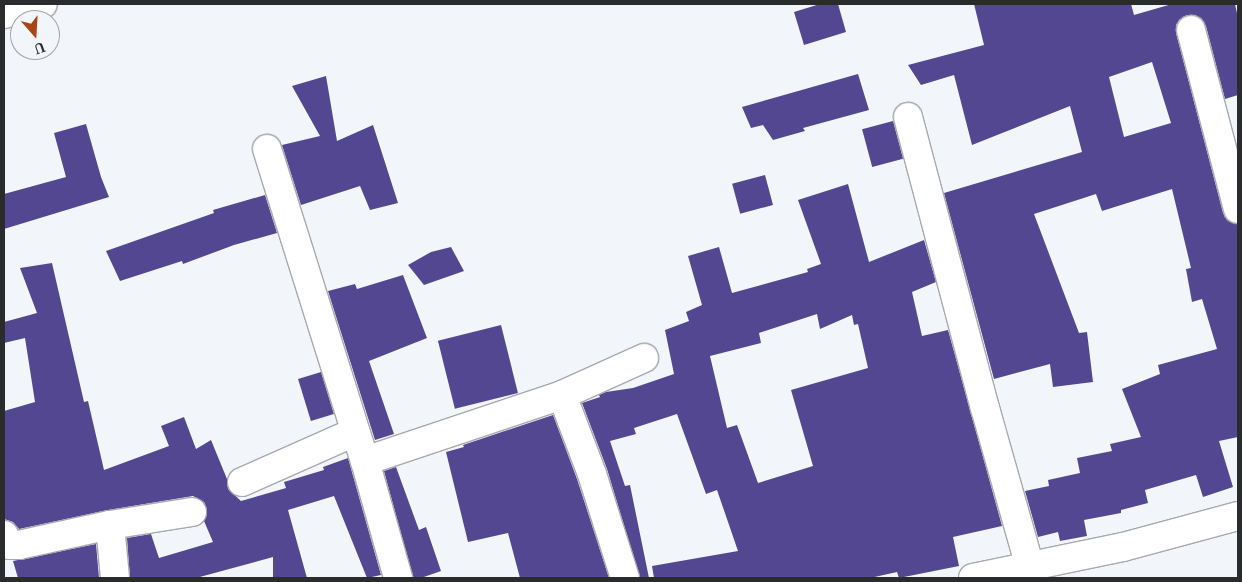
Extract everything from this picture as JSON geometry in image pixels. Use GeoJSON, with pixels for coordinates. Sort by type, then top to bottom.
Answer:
{"type":"FeatureCollection","features":[{"type":"Feature","properties":{"kind":"street"},"geometry":{"type":"LineString","coordinates":[[4,14],[43,4]]}},
{"type":"Feature","properties":{"kind":"street"},"geometry":{"type":"LineString","coordinates":[[1191,30],[1238,208]]}},
{"type":"Feature","properties":{"kind":"street"},"geometry":{"type":"LineString","coordinates":[[908,117],[985,408],[1030,567]]}},
{"type":"Feature","properties":{"kind":"street"},"geometry":{"type":"LineString","coordinates":[[267,149],[365,461],[398,578]]}},
{"type":"Feature","properties":{"kind":"street"},"geometry":{"type":"LineString","coordinates":[[365,461],[562,396],[644,358]]}},
{"type":"Feature","properties":{"kind":"street"},"geometry":{"type":"LineString","coordinates":[[562,396],[592,474],[625,578]]}},
{"type":"Feature","properties":{"kind":"street"},"geometry":{"type":"LineString","coordinates":[[242,482],[356,432]]}},
{"type":"Feature","properties":{"kind":"street"},"geometry":{"type":"LineString","coordinates":[[4,535],[10,545],[15,546],[110,524],[192,512]]}},
{"type":"Feature","properties":{"kind":"street"},"geometry":{"type":"LineString","coordinates":[[973,578],[1123,547],[1238,516]]}},
{"type":"Feature","properties":{"kind":"street"},"geometry":{"type":"LineString","coordinates":[[110,524],[115,578]]}},
{"type":"Feature","properties":{"kind":"building"},"geometry":{"type":"Polygon","coordinates":[[[820,4],[838,4],[846,32],[804,45],[794,12],[820,4]]]}},
{"type":"Feature","properties":{"kind":"building"},"geometry":{"type":"Polygon","coordinates":[[[974,4],[1131,4],[1134,15],[1172,4],[1235,4],[1238,18],[1238,95],[1225,99],[1206,26],[1202,19],[1195,15],[1187,15],[1180,19],[1176,25],[1176,33],[1223,213],[1227,220],[1238,224],[1238,437],[1219,441],[1233,487],[1203,497],[1196,475],[1145,490],[1148,503],[1121,510],[1121,513],[1084,520],[1087,536],[1060,541],[1058,532],[1038,537],[1025,491],[1049,486],[1048,480],[1080,473],[1077,458],[1112,451],[1110,444],[1141,437],[1122,389],[1160,374],[1158,365],[1217,349],[1202,299],[1192,302],[1186,269],[1191,268],[1172,189],[1102,211],[1096,194],[1034,214],[1079,333],[1087,332],[1093,382],[1053,387],[1050,364],[994,379],[944,193],[1082,152],[1070,106],[972,145],[954,75],[921,85],[908,65],[984,45],[974,4]],[[1152,62],[1109,77],[1124,137],[1171,123],[1152,62]]]}},
{"type":"Feature","properties":{"kind":"building"},"geometry":{"type":"Polygon","coordinates":[[[858,74],[869,110],[803,128],[805,131],[773,140],[763,125],[751,128],[742,107],[858,74]]]}},
{"type":"Feature","properties":{"kind":"building"},"geometry":{"type":"Polygon","coordinates":[[[326,76],[337,141],[373,125],[398,203],[370,210],[360,186],[301,205],[282,145],[320,136],[292,86],[326,76]]]}},
{"type":"Feature","properties":{"kind":"building"},"geometry":{"type":"Polygon","coordinates":[[[893,121],[903,159],[872,167],[862,129],[893,121]]]}},
{"type":"Feature","properties":{"kind":"building"},"geometry":{"type":"Polygon","coordinates":[[[86,124],[101,177],[109,197],[4,229],[4,194],[66,177],[54,133],[86,124]]]}},
{"type":"Feature","properties":{"kind":"building"},"geometry":{"type":"Polygon","coordinates":[[[765,175],[773,205],[740,214],[732,184],[765,175]]]}},
{"type":"Feature","properties":{"kind":"building"},"geometry":{"type":"Polygon","coordinates":[[[848,184],[869,262],[924,240],[936,282],[912,292],[922,336],[948,330],[1002,526],[953,537],[959,566],[899,578],[897,572],[870,578],[654,578],[652,566],[738,551],[717,490],[706,494],[677,414],[634,428],[636,434],[610,441],[625,486],[630,485],[649,578],[640,578],[607,469],[582,403],[600,397],[599,395],[606,392],[633,388],[674,374],[665,330],[689,321],[686,312],[702,305],[688,256],[719,247],[732,293],[808,272],[807,269],[821,264],[798,200],[848,184]],[[817,314],[759,333],[761,343],[710,356],[727,428],[737,425],[758,483],[813,466],[791,390],[868,368],[858,324],[854,325],[852,315],[820,329],[817,314]]]}},
{"type":"Feature","properties":{"kind":"building"},"geometry":{"type":"Polygon","coordinates":[[[265,195],[277,233],[234,245],[183,264],[182,261],[120,281],[106,251],[214,213],[213,210],[265,195]]]}},
{"type":"Feature","properties":{"kind":"building"},"geometry":{"type":"Polygon","coordinates":[[[451,247],[464,271],[424,285],[408,265],[431,252],[451,247]]]}},
{"type":"Feature","properties":{"kind":"building"},"geometry":{"type":"Polygon","coordinates":[[[52,263],[84,402],[88,401],[104,470],[169,446],[161,426],[184,417],[196,449],[211,440],[227,479],[228,489],[241,501],[286,488],[284,482],[324,470],[323,467],[348,458],[381,575],[367,578],[334,496],[288,510],[307,578],[273,578],[273,557],[196,578],[130,578],[127,538],[151,534],[159,558],[213,542],[204,521],[207,509],[204,502],[193,496],[108,510],[19,529],[13,522],[4,519],[4,411],[35,402],[25,338],[4,343],[4,322],[37,313],[20,268],[52,263]]]}},
{"type":"Feature","properties":{"kind":"building"},"geometry":{"type":"Polygon","coordinates":[[[403,275],[427,338],[369,361],[394,434],[375,440],[328,291],[355,284],[357,289],[403,275]]]}},
{"type":"Feature","properties":{"kind":"building"},"geometry":{"type":"Polygon","coordinates":[[[501,325],[518,393],[455,409],[438,341],[501,325]]]}},
{"type":"Feature","properties":{"kind":"building"},"geometry":{"type":"Polygon","coordinates":[[[321,372],[334,414],[311,421],[298,379],[321,372]]]}},
{"type":"Feature","properties":{"kind":"building"},"geometry":{"type":"Polygon","coordinates":[[[553,415],[577,479],[609,578],[520,578],[508,533],[468,542],[446,452],[553,415]]]}},
{"type":"Feature","properties":{"kind":"building"},"geometry":{"type":"Polygon","coordinates":[[[396,467],[419,530],[426,527],[441,571],[421,578],[413,578],[384,471],[396,467]]]}},
{"type":"Feature","properties":{"kind":"building"},"geometry":{"type":"Polygon","coordinates":[[[96,544],[99,578],[18,578],[13,561],[96,544]]]}}]}
